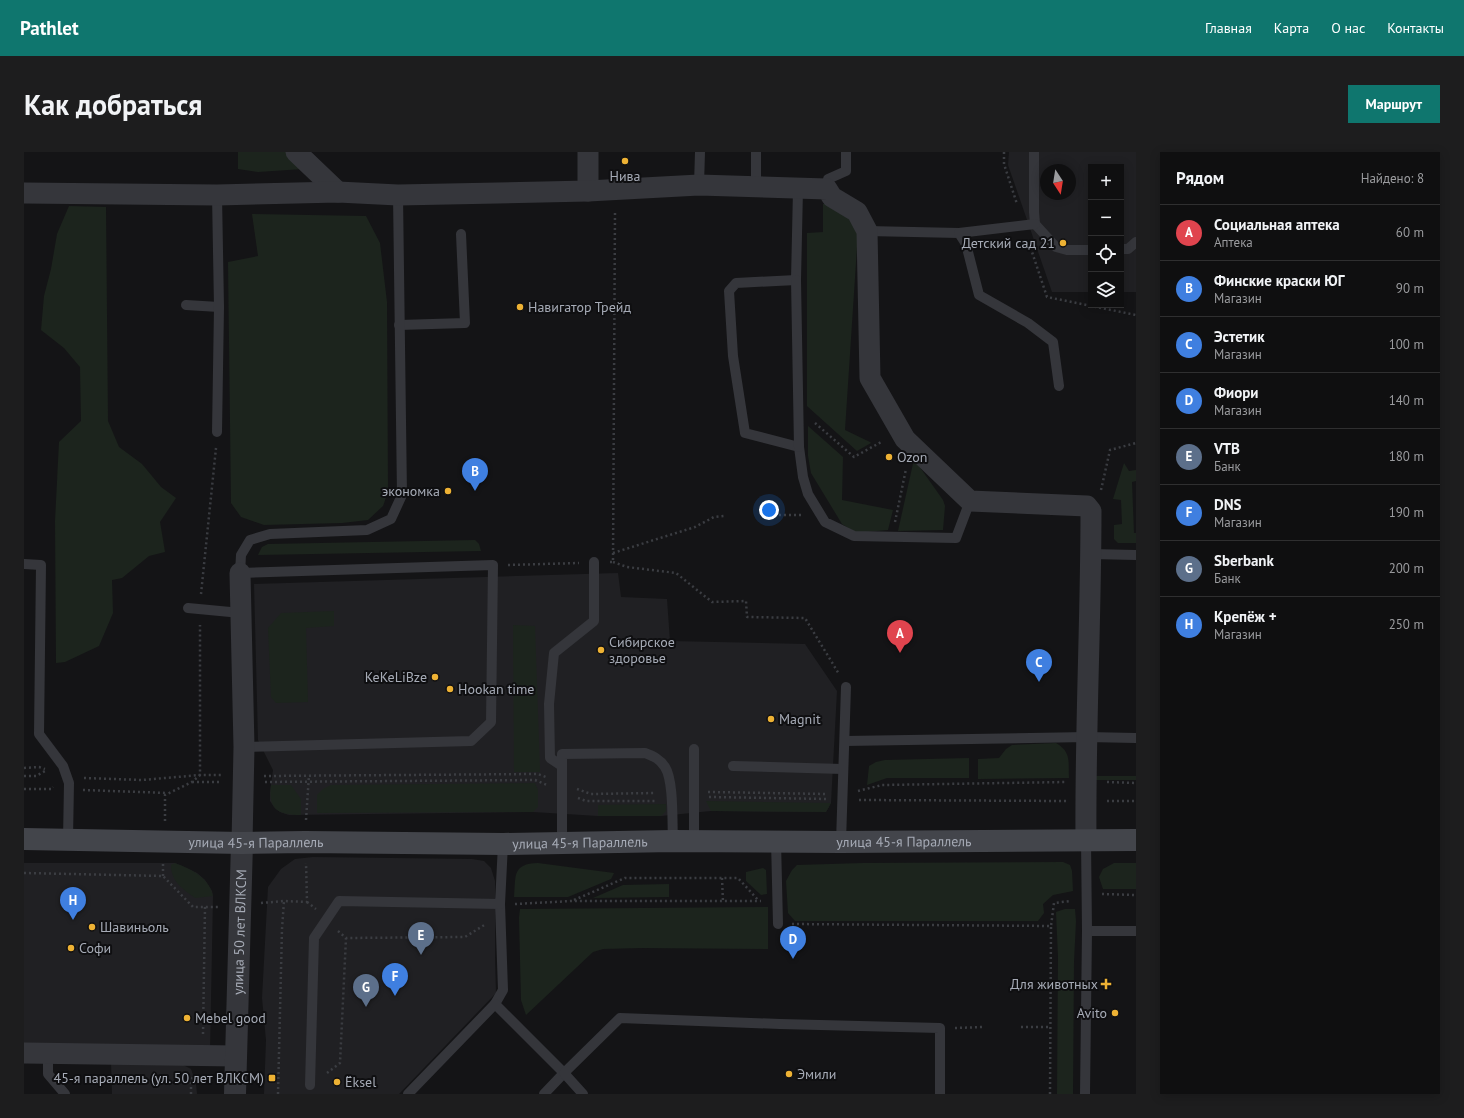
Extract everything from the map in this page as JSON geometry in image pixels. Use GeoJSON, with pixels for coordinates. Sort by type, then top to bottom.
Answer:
{"type":"FeatureCollection","features":[{"type":"Feature","properties":{"kind":"main road","name":"улица 45-я Параллель"},"geometry":{"type":"LineString","coordinates":[[24,839],[242,843],[305,842],[503,844],[672,841],[840,842],[1136,840]]}},
{"type":"Feature","properties":{"kind":"street"},"geometry":{"type":"LineString","coordinates":[[296,152],[338,192]]}},
{"type":"Feature","properties":{"kind":"street"},"geometry":{"type":"LineString","coordinates":[[588,152],[588,191]]}},
{"type":"Feature","properties":{"kind":"street"},"geometry":{"type":"LineString","coordinates":[[24,193],[218,195],[338,192],[398,195],[588,191],[699,185],[756,188],[827,189],[832,197],[857,212],[867,230],[870,378],[906,438],[970,501],[1087,506],[1089,508],[1091,554],[1085,782],[1086,840]]}},
{"type":"Feature","properties":{"kind":"street"},"geometry":{"type":"LineString","coordinates":[[240,573],[244,747],[242,843]]}},
{"type":"Feature","properties":{"kind":"street","name":"улица 50 лет ВЛКСМ"},"geometry":{"type":"LineString","coordinates":[[235,1094],[242,843]]}},
{"type":"Feature","properties":{"kind":"street"},"geometry":{"type":"LineString","coordinates":[[24,1053],[236,1056]]}},
{"type":"Feature","properties":{"kind":"lane"},"geometry":{"type":"LineString","coordinates":[[699,185],[700,152]]}},
{"type":"Feature","properties":{"kind":"lane"},"geometry":{"type":"LineString","coordinates":[[756,152],[756,188]]}},
{"type":"Feature","properties":{"kind":"lane"},"geometry":{"type":"LineString","coordinates":[[827,189],[828,179],[846,171],[846,152]]}},
{"type":"Feature","properties":{"kind":"lane"},"geometry":{"type":"LineString","coordinates":[[1034,152],[1035,224],[1056,247],[1067,250],[1088,250]]}},
{"type":"Feature","properties":{"kind":"lane"},"geometry":{"type":"LineString","coordinates":[[798,189],[796,280],[799,447],[802,478],[808,494],[825,522],[854,536],[956,538],[970,501]]}},
{"type":"Feature","properties":{"kind":"lane"},"geometry":{"type":"LineString","coordinates":[[217,432],[218,195]]}},
{"type":"Feature","properties":{"kind":"lane"},"geometry":{"type":"LineString","coordinates":[[244,747],[471,741],[491,722],[493,565],[240,573],[241,555],[250,540],[270,534],[367,530],[391,519],[402,495],[398,195]]}},
{"type":"Feature","properties":{"kind":"lane"},"geometry":{"type":"LineString","coordinates":[[867,230],[959,233],[1035,224]]}},
{"type":"Feature","properties":{"kind":"lane"},"geometry":{"type":"LineString","coordinates":[[959,233],[966,244],[979,295],[1028,324],[1052,342],[1060,386]]}},
{"type":"Feature","properties":{"kind":"lane"},"geometry":{"type":"LineString","coordinates":[[399,325],[465,323],[461,234]]}},
{"type":"Feature","properties":{"kind":"lane"},"geometry":{"type":"LineString","coordinates":[[1124,249],[1128,249],[1136,242]]}},
{"type":"Feature","properties":{"kind":"lane"},"geometry":{"type":"LineString","coordinates":[[796,280],[736,283],[729,291],[733,356],[745,433],[799,447]]}},
{"type":"Feature","properties":{"kind":"lane"},"geometry":{"type":"LineString","coordinates":[[186,305],[218,307]]}},
{"type":"Feature","properties":{"kind":"lane"},"geometry":{"type":"LineString","coordinates":[[1091,554],[1136,555]]}},
{"type":"Feature","properties":{"kind":"lane"},"geometry":{"type":"LineString","coordinates":[[562,766],[550,758],[549,704],[554,653],[594,621],[594,562]]}},
{"type":"Feature","properties":{"kind":"lane"},"geometry":{"type":"LineString","coordinates":[[24,564],[41,565],[39,734],[63,766],[69,783],[68,839]]}},
{"type":"Feature","properties":{"kind":"lane"},"geometry":{"type":"LineString","coordinates":[[188,608],[241,613]]}},
{"type":"Feature","properties":{"kind":"lane"},"geometry":{"type":"LineString","coordinates":[[840,842],[846,687]]}},
{"type":"Feature","properties":{"kind":"lane"},"geometry":{"type":"LineString","coordinates":[[845,741],[1087,737],[1136,738]]}},
{"type":"Feature","properties":{"kind":"lane"},"geometry":{"type":"LineString","coordinates":[[694,749],[694,841]]}},
{"type":"Feature","properties":{"kind":"lane"},"geometry":{"type":"LineString","coordinates":[[562,843],[562,754],[645,753],[656,757],[664,765],[667,772],[670,793],[672,841]]}},
{"type":"Feature","properties":{"kind":"lane"},"geometry":{"type":"LineString","coordinates":[[733,766],[843,769]]}},
{"type":"Feature","properties":{"kind":"lane"},"geometry":{"type":"LineString","coordinates":[[1085,1094],[1087,931],[1086,840]]}},
{"type":"Feature","properties":{"kind":"lane"},"geometry":{"type":"LineString","coordinates":[[776,841],[778,924]]}},
{"type":"Feature","properties":{"kind":"lane"},"geometry":{"type":"LineString","coordinates":[[408,1094],[495,1004],[504,990],[499,915],[503,844]]}},
{"type":"Feature","properties":{"kind":"lane"},"geometry":{"type":"LineString","coordinates":[[310,1085],[314,938],[339,901],[500,904]]}},
{"type":"Feature","properties":{"kind":"lane"},"geometry":{"type":"LineString","coordinates":[[1087,931],[1136,931]]}},
{"type":"Feature","properties":{"kind":"lane"},"geometry":{"type":"LineString","coordinates":[[495,1004],[583,1094]]}},
{"type":"Feature","properties":{"kind":"lane"},"geometry":{"type":"LineString","coordinates":[[544,1094],[620,1018],[940,1028],[940,1094]]}},
{"type":"Feature","properties":{"kind":"lane"},"geometry":{"type":"LineString","coordinates":[[48,1053],[48,1074],[66,1094]]}},
{"type":"Feature","properties":{"kind":"path"},"geometry":{"type":"LineString","coordinates":[[613,562],[615,189]]}},
{"type":"Feature","properties":{"kind":"path"},"geometry":{"type":"LineString","coordinates":[[798,408],[854,457],[906,438],[892,537]]}},
{"type":"Feature","properties":{"kind":"path"},"geometry":{"type":"LineString","coordinates":[[163,876],[165,795],[192,782],[200,775],[200,609],[217,432]]}},
{"type":"Feature","properties":{"kind":"path"},"geometry":{"type":"LineString","coordinates":[[1089,508],[1101,491],[1110,450],[1136,443]]}},
{"type":"Feature","properties":{"kind":"path"},"geometry":{"type":"LineString","coordinates":[[764,515],[821,515]]}},
{"type":"Feature","properties":{"kind":"path"},"geometry":{"type":"LineString","coordinates":[[613,553],[695,527],[714,517],[724,516]]}},
{"type":"Feature","properties":{"kind":"path"},"geometry":{"type":"LineString","coordinates":[[493,565],[613,562],[627,567],[676,573],[712,602],[746,601],[747,617],[805,618],[846,687]]}},
{"type":"Feature","properties":{"kind":"path"},"geometry":{"type":"LineString","coordinates":[[24,776],[36,776],[47,770]]}},
{"type":"Feature","properties":{"kind":"path"},"geometry":{"type":"LineString","coordinates":[[307,902],[305,842],[309,775]]}},
{"type":"Feature","properties":{"kind":"path"},"geometry":{"type":"LineString","coordinates":[[24,789],[52,789],[55,784]]}},
{"type":"Feature","properties":{"kind":"path"},"geometry":{"type":"LineString","coordinates":[[69,789],[169,793]]}},
{"type":"Feature","properties":{"kind":"path"},"geometry":{"type":"LineString","coordinates":[[24,874],[163,876],[193,907]]}},
{"type":"Feature","properties":{"kind":"path"},"geometry":{"type":"LineString","coordinates":[[572,901],[625,878],[738,878],[759,901]]}},
{"type":"Feature","properties":{"kind":"path"},"geometry":{"type":"LineString","coordinates":[[722,878],[723,902]]}},
{"type":"Feature","properties":{"kind":"path"},"geometry":{"type":"LineString","coordinates":[[1050,1094],[1051,926],[1054,903],[1102,894],[1136,895]]}},
{"type":"Feature","properties":{"kind":"path"},"geometry":{"type":"LineString","coordinates":[[278,1094],[284,901],[307,902],[346,938],[465,937],[516,903],[572,901],[778,901]]}},
{"type":"Feature","properties":{"kind":"path"},"geometry":{"type":"LineString","coordinates":[[192,1094],[191,1080],[203,1056],[205,907]]}},
{"type":"Feature","properties":{"kind":"path"},"geometry":{"type":"LineString","coordinates":[[778,924],[1051,926]]}},
{"type":"Feature","properties":{"kind":"path"},"geometry":{"type":"LineString","coordinates":[[340,1063],[346,938]]}},
{"type":"Feature","properties":{"kind":"path"},"geometry":{"type":"LineString","coordinates":[[940,1028],[983,1027]]}},
{"type":"Feature","properties":{"kind":"path"},"geometry":{"type":"LineString","coordinates":[[1021,1027],[1050,1027]]}},
{"type":"Feature","properties":{"kind":"shaded area"},"geometry":{"type":"Polygon","coordinates":[[[238,152],[286,152],[303,169],[258,172],[238,169],[238,152]]]}},
{"type":"Feature","properties":{"kind":"shaded area","name":"Детский сад 21"},"geometry":{"type":"Polygon","coordinates":[[[1009,152],[1136,152],[1136,292],[1124,292],[1124,164],[1088,164],[1088,292],[1052,292],[1008,165],[1009,152]]]}},
{"type":"Feature","properties":{"kind":"shaded area"},"geometry":{"type":"Polygon","coordinates":[[[823,204],[834,204],[854,222],[858,232],[845,430],[871,443],[857,451],[807,406],[807,233],[823,232],[823,204]]]}},
{"type":"Feature","properties":{"kind":"shaded area"},"geometry":{"type":"Polygon","coordinates":[[[69,206],[106,207],[108,421],[119,447],[142,464],[161,487],[176,498],[160,522],[165,552],[149,556],[122,578],[112,580],[113,613],[99,646],[65,662],[56,663],[55,521],[59,442],[81,421],[80,367],[64,348],[41,330],[44,296],[51,269],[57,234],[69,206]]]}},
{"type":"Feature","properties":{"kind":"shaded area"},"geometry":{"type":"Polygon","coordinates":[[[252,214],[366,216],[380,243],[387,302],[388,492],[383,506],[368,520],[342,523],[264,525],[241,517],[231,503],[228,262],[258,256],[252,214]]]}},
{"type":"Feature","properties":{"kind":"shaded area"},"geometry":{"type":"Polygon","coordinates":[[[808,426],[843,457],[842,500],[893,510],[888,530],[856,533],[842,524],[811,473],[808,456],[808,426]]]}},
{"type":"Feature","properties":{"kind":"shaded area"},"geometry":{"type":"Polygon","coordinates":[[[914,459],[943,500],[945,506],[943,530],[898,531],[914,459]]]}},
{"type":"Feature","properties":{"kind":"shaded area"},"geometry":{"type":"Polygon","coordinates":[[[1124,463],[1129,471],[1136,470],[1136,481],[1132,482],[1134,533],[1136,533],[1136,543],[1118,543],[1114,539],[1114,525],[1122,524],[1121,500],[1113,499],[1124,463]]]}},
{"type":"Feature","properties":{"kind":"shaded area"},"geometry":{"type":"Polygon","coordinates":[[[475,540],[479,544],[481,551],[258,555],[262,547],[268,544],[475,540]]]}},
{"type":"Feature","properties":{"kind":"shaded area"},"geometry":{"type":"Polygon","coordinates":[[[618,573],[621,597],[667,599],[670,641],[805,644],[837,691],[831,803],[826,812],[711,811],[661,816],[598,816],[533,812],[289,815],[280,812],[274,807],[270,801],[273,770],[258,740],[254,584],[618,573]]]}},
{"type":"Feature","properties":{"kind":"shaded area"},"geometry":{"type":"Polygon","coordinates":[[[334,611],[334,626],[306,628],[308,702],[276,703],[271,697],[268,628],[281,613],[334,611]]]}},
{"type":"Feature","properties":{"kind":"shaded area"},"geometry":{"type":"Polygon","coordinates":[[[513,625],[535,626],[540,772],[514,772],[513,625]]]}},
{"type":"Feature","properties":{"kind":"shaded area"},"geometry":{"type":"Polygon","coordinates":[[[1056,743],[1065,750],[1067,754],[1069,763],[1069,778],[978,779],[978,759],[999,758],[1006,749],[1012,745],[1056,743]]]}},
{"type":"Feature","properties":{"kind":"shaded area"},"geometry":{"type":"Polygon","coordinates":[[[969,758],[969,778],[887,778],[867,785],[869,766],[876,762],[885,760],[969,758]]]}},
{"type":"Feature","properties":{"kind":"shaded area"},"geometry":{"type":"Polygon","coordinates":[[[1095,776],[1136,776],[1136,780],[1095,780],[1095,776]]]}},
{"type":"Feature","properties":{"kind":"shaded area"},"geometry":{"type":"Polygon","coordinates":[[[535,783],[538,790],[538,807],[533,812],[317,813],[317,795],[323,789],[331,785],[535,783]]]}},
{"type":"Feature","properties":{"kind":"shaded area"},"geometry":{"type":"Polygon","coordinates":[[[271,785],[291,785],[301,799],[301,815],[286,814],[276,809],[271,800],[271,785]]]}},
{"type":"Feature","properties":{"kind":"shaded area"},"geometry":{"type":"Polygon","coordinates":[[[706,801],[831,803],[826,812],[711,811],[706,801]]]}},
{"type":"Feature","properties":{"kind":"shaded area"},"geometry":{"type":"Polygon","coordinates":[[[666,804],[666,811],[661,816],[598,816],[598,805],[666,804]]]}},
{"type":"Feature","properties":{"kind":"shaded area"},"geometry":{"type":"Polygon","coordinates":[[[313,857],[472,859],[484,861],[491,868],[495,881],[496,993],[399,1094],[264,1094],[266,1040],[262,998],[268,887],[281,869],[295,859],[313,857]]]}},
{"type":"Feature","properties":{"kind":"shaded area"},"geometry":{"type":"Polygon","coordinates":[[[1063,862],[1070,865],[1072,871],[1073,891],[1053,895],[1043,904],[1044,913],[1038,921],[795,921],[788,913],[786,881],[792,870],[797,865],[863,863],[1063,862]]]}},
{"type":"Feature","properties":{"kind":"shaded area"},"geometry":{"type":"Polygon","coordinates":[[[24,863],[175,863],[197,873],[205,880],[212,891],[213,896],[210,1051],[24,1051],[24,863]]]}},
{"type":"Feature","properties":{"kind":"shaded area"},"geometry":{"type":"Polygon","coordinates":[[[175,863],[193,871],[203,879],[211,889],[213,896],[195,898],[182,888],[175,881],[173,876],[171,865],[175,863]]]}},
{"type":"Feature","properties":{"kind":"shaded area"},"geometry":{"type":"Polygon","coordinates":[[[538,863],[614,873],[611,879],[568,897],[514,897],[517,872],[524,866],[538,863]]]}},
{"type":"Feature","properties":{"kind":"shaded area"},"geometry":{"type":"Polygon","coordinates":[[[1114,863],[1136,863],[1136,889],[1103,889],[1099,877],[1103,869],[1114,863]]]}},
{"type":"Feature","properties":{"kind":"shaded area"},"geometry":{"type":"Polygon","coordinates":[[[763,868],[766,870],[767,894],[761,895],[746,881],[746,872],[763,868]]]}},
{"type":"Feature","properties":{"kind":"shaded area"},"geometry":{"type":"Polygon","coordinates":[[[669,884],[669,897],[593,898],[623,885],[669,884]]]}},
{"type":"Feature","properties":{"kind":"shaded area"},"geometry":{"type":"Polygon","coordinates":[[[768,907],[768,949],[603,949],[593,952],[526,1015],[521,1000],[520,909],[768,907]]]}},
{"type":"Feature","properties":{"kind":"shaded area"},"geometry":{"type":"Polygon","coordinates":[[[1065,909],[1075,909],[1076,921],[1074,962],[1073,1094],[1057,1094],[1058,957],[1056,912],[1065,909]]]}},
{"type":"Feature","properties":{"kind":"shaded area"},"geometry":{"type":"Polygon","coordinates":[[[111,1061],[183,1065],[191,1069],[196,1084],[197,1094],[112,1094],[111,1061]]]}},
{"type":"Feature","properties":{"kind":"place","name":"Нива"},"geometry":{"type":"Point","coordinates":[625,161]}},
{"type":"Feature","properties":{"kind":"place","name":"Детский сад 21"},"geometry":{"type":"Point","coordinates":[1063,243]}},
{"type":"Feature","properties":{"kind":"place","name":"Навигатор Трейд"},"geometry":{"type":"Point","coordinates":[520,307]}},
{"type":"Feature","properties":{"kind":"place","name":"Ozon"},"geometry":{"type":"Point","coordinates":[889,457]}},
{"type":"Feature","properties":{"kind":"place","name":"экономка"},"geometry":{"type":"Point","coordinates":[448,491]}},
{"type":"Feature","properties":{"kind":"place","name":"Финские краски ЮГ"},"geometry":{"type":"Point","coordinates":[475,491]}},
{"type":"Feature","properties":{"kind":"place","name":"Сибирское здоровье"},"geometry":{"type":"Point","coordinates":[601,650]}},
{"type":"Feature","properties":{"kind":"place","name":"Социальная аптека"},"geometry":{"type":"Point","coordinates":[900,653]}},
{"type":"Feature","properties":{"kind":"place","name":"KeKeLiBze"},"geometry":{"type":"Point","coordinates":[435,677]}},
{"type":"Feature","properties":{"kind":"place","name":"Эстетик"},"geometry":{"type":"Point","coordinates":[1039,682]}},
{"type":"Feature","properties":{"kind":"place","name":"Hookan time"},"geometry":{"type":"Point","coordinates":[450,689]}},
{"type":"Feature","properties":{"kind":"place","name":"Magnit"},"geometry":{"type":"Point","coordinates":[771,719]}},
{"type":"Feature","properties":{"kind":"place","name":"Крепёж +"},"geometry":{"type":"Point","coordinates":[73,920]}},
{"type":"Feature","properties":{"kind":"place","name":"Шавиньоль"},"geometry":{"type":"Point","coordinates":[92,927]}},
{"type":"Feature","properties":{"kind":"place","name":"Софи"},"geometry":{"type":"Point","coordinates":[71,948]}},
{"type":"Feature","properties":{"kind":"place","name":"VTB"},"geometry":{"type":"Point","coordinates":[421,955]}},
{"type":"Feature","properties":{"kind":"place","name":"Фиори"},"geometry":{"type":"Point","coordinates":[793,959]}},
{"type":"Feature","properties":{"kind":"place","name":"Для животных"},"geometry":{"type":"Point","coordinates":[1106,984]}},
{"type":"Feature","properties":{"kind":"place","name":"DNS"},"geometry":{"type":"Point","coordinates":[395,996]}},
{"type":"Feature","properties":{"kind":"place","name":"Sberbank"},"geometry":{"type":"Point","coordinates":[366,1007]}},
{"type":"Feature","properties":{"kind":"place","name":"Avito"},"geometry":{"type":"Point","coordinates":[1115,1013]}},
{"type":"Feature","properties":{"kind":"place","name":"Mebel good"},"geometry":{"type":"Point","coordinates":[187,1018]}},
{"type":"Feature","properties":{"kind":"place","name":"Эмили"},"geometry":{"type":"Point","coordinates":[789,1074]}},
{"type":"Feature","properties":{"kind":"place","name":"45-я параллель (ул. 50 лет ВЛКСМ)"},"geometry":{"type":"Point","coordinates":[272,1078]}},
{"type":"Feature","properties":{"kind":"place","name":"Ёksel"},"geometry":{"type":"Point","coordinates":[337,1082]}}]}
